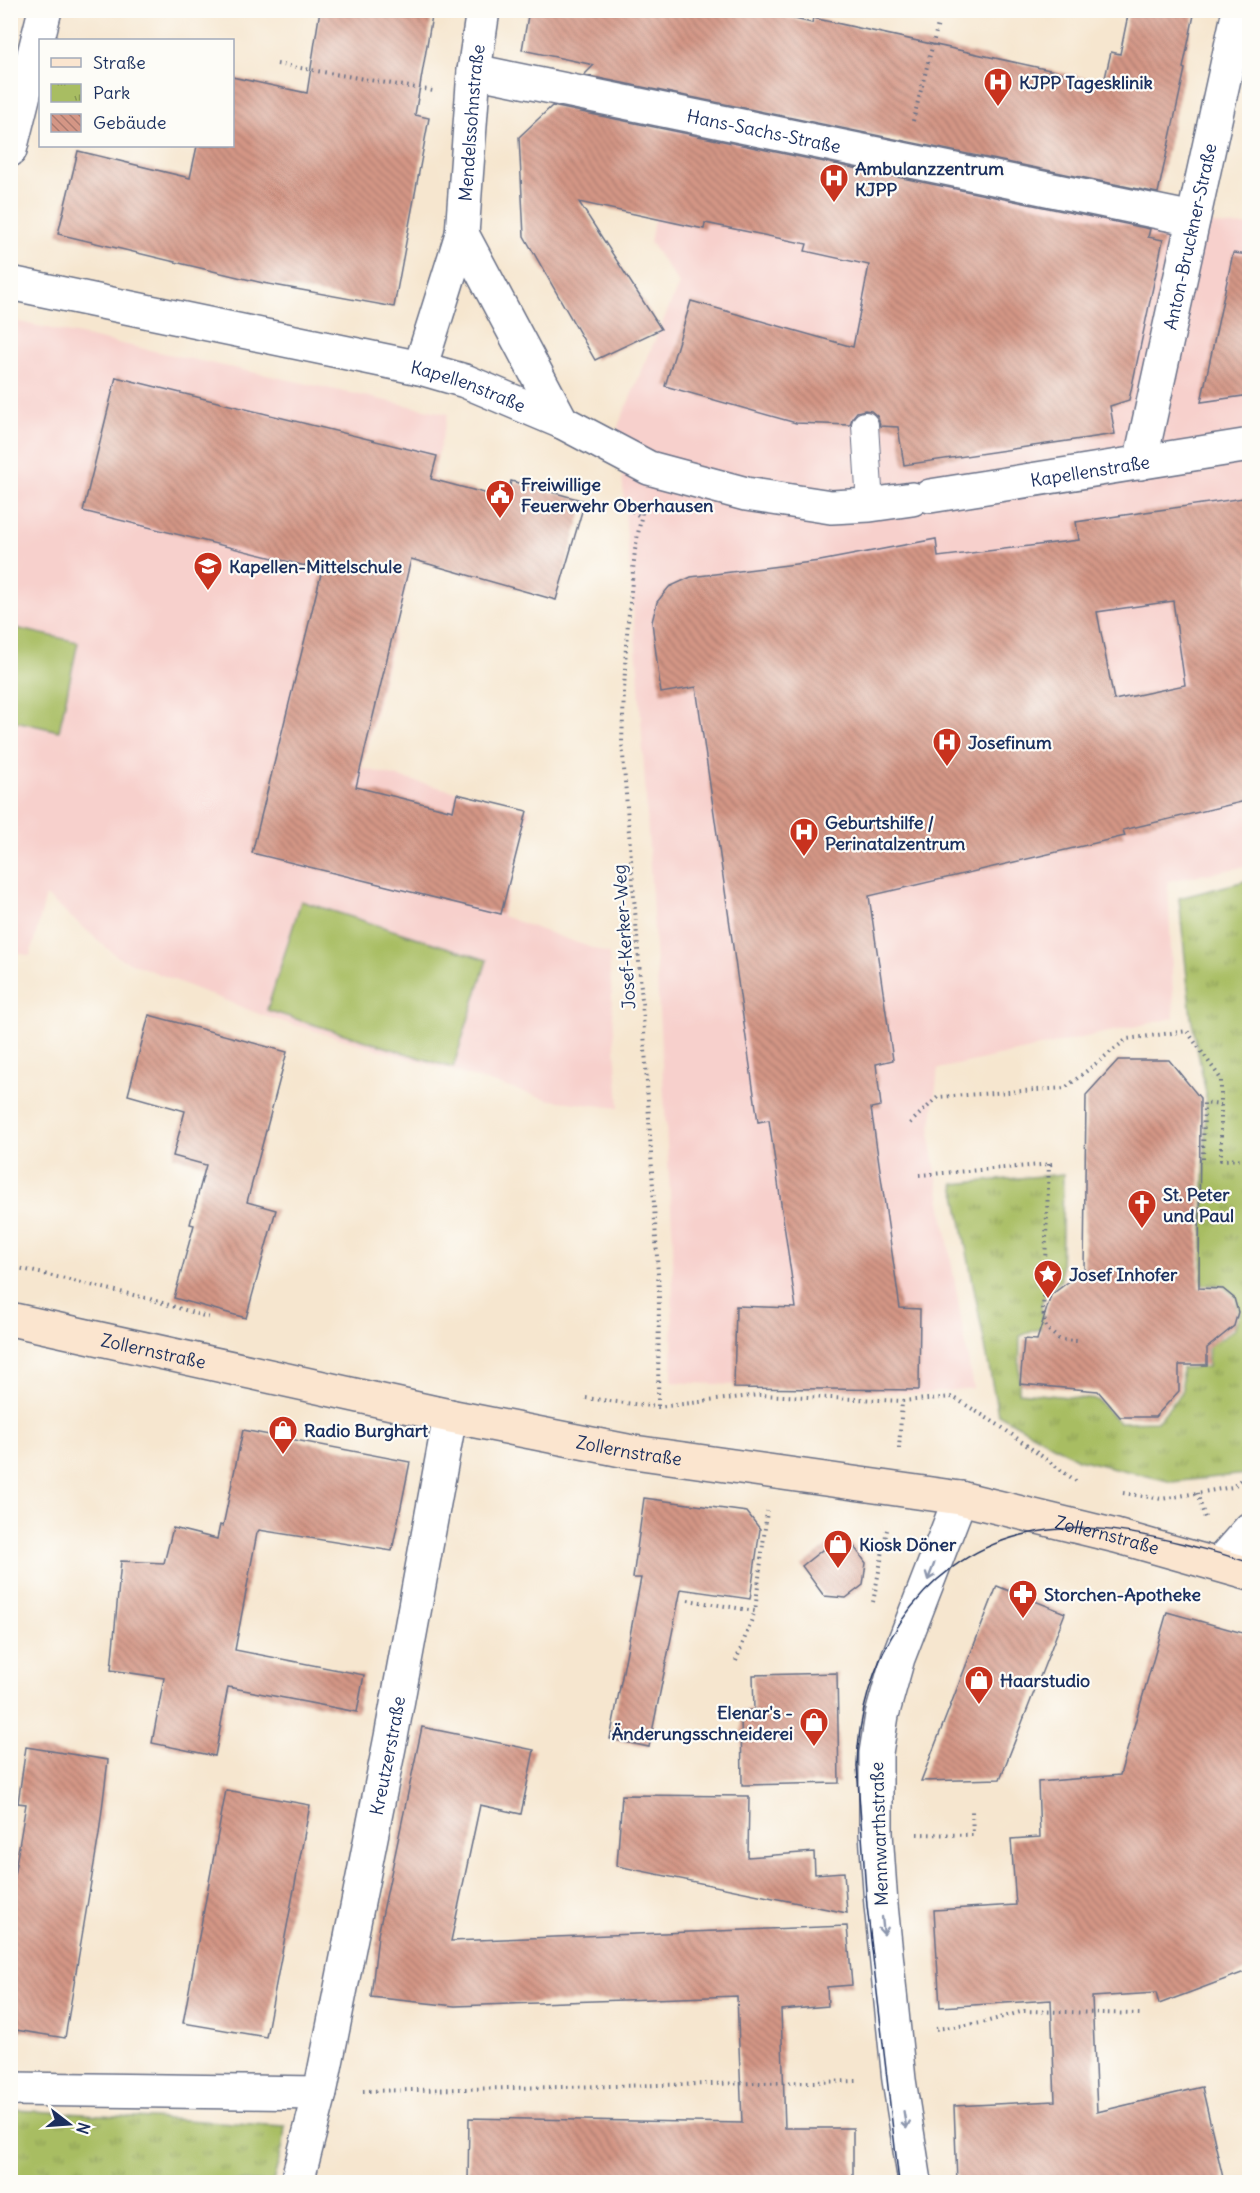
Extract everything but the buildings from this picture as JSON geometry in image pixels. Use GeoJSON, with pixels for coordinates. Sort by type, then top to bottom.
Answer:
{"type":"FeatureCollection","features":[{"type":"Feature","properties":{"kind":"street"},"geometry":{"type":"LineString","coordinates":[[10,150],[45,10]]}},
{"type":"Feature","properties":{"kind":"street","name":"Mendelssohnstraße"},"geometry":{"type":"LineString","coordinates":[[420,368],[462,234],[473,85],[483,10]]}},
{"type":"Feature","properties":{"kind":"street","name":"Anton-Bruckner-Straße"},"geometry":{"type":"LineString","coordinates":[[1140,463],[1239,10]]}},
{"type":"Feature","properties":{"kind":"street","name":"Hans-Sachs-Straße"},"geometry":{"type":"LineString","coordinates":[[473,85],[903,159],[1193,219]]}},
{"type":"Feature","properties":{"kind":"street"},"geometry":{"type":"LineString","coordinates":[[462,234],[562,422]]}},
{"type":"Feature","properties":{"kind":"street","name":"Kapellenstraße"},"geometry":{"type":"LineString","coordinates":[[10,283],[420,368],[465,381],[562,422],[649,468],[746,494],[831,507],[870,505],[921,498],[1250,445]]}},
{"type":"Feature","properties":{"kind":"street","name":"Zollernstraße"},"geometry":{"type":"LineString","coordinates":[[10,1319],[450,1416],[627,1451],[960,1498],[1116,1536],[1234,1569]]}},
{"type":"Feature","properties":{"kind":"street","name":"Kreutzerstraße"},"geometry":{"type":"LineString","coordinates":[[297,2182],[320,2092],[391,1737],[450,1416]]}},
{"type":"Feature","properties":{"kind":"street","name":"Mennwarthstraße"},"geometry":{"type":"LineString","coordinates":[[915,2182],[894,2035],[876,1833],[876,1753],[882,1715],[898,1658],[960,1498]]}},
{"type":"Feature","properties":{"kind":"street"},"geometry":{"type":"LineString","coordinates":[[1234,1569],[1250,1529]]}},
{"type":"Feature","properties":{"kind":"street"},"geometry":{"type":"LineString","coordinates":[[10,2089],[320,2092]]}},
{"type":"Feature","properties":{"kind":"lane"},"geometry":{"type":"LineString","coordinates":[[865,425],[870,505]]}},
{"type":"Feature","properties":{"kind":"path"},"geometry":{"type":"LineString","coordinates":[[903,159],[938,24]]}},
{"type":"Feature","properties":{"kind":"path"},"geometry":{"type":"LineString","coordinates":[[277,64],[473,85]]}},
{"type":"Feature","properties":{"kind":"path","name":"Josef-Kerker-Weg"},"geometry":{"type":"LineString","coordinates":[[649,468],[633,574],[626,644],[622,742],[644,1014],[657,1269],[658,1407]]}},
{"type":"Feature","properties":{"kind":"path"},"geometry":{"type":"LineString","coordinates":[[910,1123],[938,1097],[1065,1088],[1127,1039],[1187,1031],[1221,1079],[1221,1160],[1250,1159]]}},
{"type":"Feature","properties":{"kind":"path"},"geometry":{"type":"LineString","coordinates":[[1199,1161],[1203,1161],[1204,1103],[1221,1105]]}},
{"type":"Feature","properties":{"kind":"path"},"geometry":{"type":"LineString","coordinates":[[919,1175],[1051,1164],[1043,1311],[1046,1328],[1060,1340],[1077,1341],[1077,1344]]}},
{"type":"Feature","properties":{"kind":"path"},"geometry":{"type":"LineString","coordinates":[[10,1266],[150,1299],[219,1320]]}},
{"type":"Feature","properties":{"kind":"path"},"geometry":{"type":"LineString","coordinates":[[575,1397],[658,1407],[759,1395],[902,1401],[953,1397],[1000,1426],[1082,1486]]}},
{"type":"Feature","properties":{"kind":"path"},"geometry":{"type":"LineString","coordinates":[[872,1605],[896,1489],[902,1401]]}},
{"type":"Feature","properties":{"kind":"path"},"geometry":{"type":"LineString","coordinates":[[1116,1491],[1162,1498],[1233,1488],[1250,1471]]}},
{"type":"Feature","properties":{"kind":"path"},"geometry":{"type":"LineString","coordinates":[[736,1661],[755,1611],[772,1472]]}},
{"type":"Feature","properties":{"kind":"path"},"geometry":{"type":"LineString","coordinates":[[688,1600],[755,1611]]}},
{"type":"Feature","properties":{"kind":"path"},"geometry":{"type":"LineString","coordinates":[[876,1833],[973,1835],[972,1811]]}},
{"type":"Feature","properties":{"kind":"path"},"geometry":{"type":"LineString","coordinates":[[894,2035],[982,2023],[1024,2012],[1140,2014]]}},
{"type":"Feature","properties":{"kind":"path"},"geometry":{"type":"LineString","coordinates":[[320,2092],[899,2080]]}},
{"type":"Feature","properties":{"kind":"shaded area","name":"Josefinum"},"geometry":{"type":"Polygon","coordinates":[[[673,118],[1225,226],[1249,225],[1249,866],[1168,881],[1174,1018],[938,1069],[930,1137],[973,1388],[923,1394],[672,1382],[673,1242],[638,670],[618,426],[679,284],[650,242],[673,118]]]}},
{"type":"Feature","properties":{"kind":"shaded area","name":"Kapellen-Mittelschule"},"geometry":{"type":"Polygon","coordinates":[[[10,320],[448,414],[362,768],[530,810],[502,916],[609,954],[619,1108],[551,1100],[264,1016],[119,958],[46,896],[30,956],[11,951],[10,320]]]}},
{"type":"Feature","properties":{"kind":"green space"},"geometry":{"type":"Polygon","coordinates":[[[11,627],[78,642],[59,731],[11,720],[11,627]]]}},
{"type":"Feature","properties":{"kind":"green space"},"geometry":{"type":"Polygon","coordinates":[[[1249,880],[1250,1468],[1246,1474],[1172,1482],[1078,1459],[998,1414],[954,1184],[1063,1174],[1061,1280],[1045,1295],[1041,1305],[1044,1327],[1020,1336],[1019,1392],[1097,1400],[1119,1422],[1158,1421],[1182,1392],[1182,1368],[1208,1367],[1209,1338],[1221,1339],[1234,1329],[1240,1313],[1236,1297],[1223,1286],[1202,1285],[1206,1093],[1191,1017],[1179,898],[1249,880]]]}},
{"type":"Feature","properties":{"kind":"green space"},"geometry":{"type":"Polygon","coordinates":[[[301,901],[487,960],[453,1068],[267,1010],[301,901]]]}},
{"type":"Feature","properties":{"kind":"green space"},"geometry":{"type":"Polygon","coordinates":[[[16,2110],[285,2126],[283,2145],[273,2182],[11,2182],[11,2122],[16,2110]]]}},
{"type":"Feature","properties":{"kind":"tram line"},"geometry":{"type":"LineString","coordinates":[[899,2182],[867,1906],[857,1766],[860,1728],[869,1690],[882,1655],[901,1622],[924,1592],[952,1568],[985,1548],[1022,1535],[1063,1529],[1103,1529],[1184,1544],[1250,1563]]}},
{"type":"Feature","properties":{"kind":"place","name":"KJPP Tagesklinik"},"geometry":{"type":"Point","coordinates":[998,108]}},
{"type":"Feature","properties":{"kind":"place","name":"Ambulanzzentrum KJPP"},"geometry":{"type":"Point","coordinates":[834,204]}},
{"type":"Feature","properties":{"kind":"place","name":"Freiwillige Feuerwehr Oberhausen"},"geometry":{"type":"Point","coordinates":[500,520]}},
{"type":"Feature","properties":{"kind":"place","name":"Kapellen-Mittelschule"},"geometry":{"type":"Point","coordinates":[208,592]}},
{"type":"Feature","properties":{"kind":"place","name":"Josefinum"},"geometry":{"type":"Point","coordinates":[947,768]}},
{"type":"Feature","properties":{"kind":"place","name":"Geburtshilfe / Perinatalzentrum"},"geometry":{"type":"Point","coordinates":[804,858]}},
{"type":"Feature","properties":{"kind":"place","name":"St. Peter und Paul"},"geometry":{"type":"Point","coordinates":[1142,1230]}},
{"type":"Feature","properties":{"kind":"place","name":"Josef Inhofer"},"geometry":{"type":"Point","coordinates":[1048,1300]}},
{"type":"Feature","properties":{"kind":"place","name":"Radio Burghart"},"geometry":{"type":"Point","coordinates":[283,1456]}},
{"type":"Feature","properties":{"kind":"place","name":"Kiosk Döner"},"geometry":{"type":"Point","coordinates":[838,1570]}},
{"type":"Feature","properties":{"kind":"place","name":"Storchen-Apotheke"},"geometry":{"type":"Point","coordinates":[1023,1620]}},
{"type":"Feature","properties":{"kind":"place","name":"Haarstudio"},"geometry":{"type":"Point","coordinates":[979,1706]}},
{"type":"Feature","properties":{"kind":"place","name":"Elenar's - Änderungsschneiderei"},"geometry":{"type":"Point","coordinates":[814,1748]}}]}
